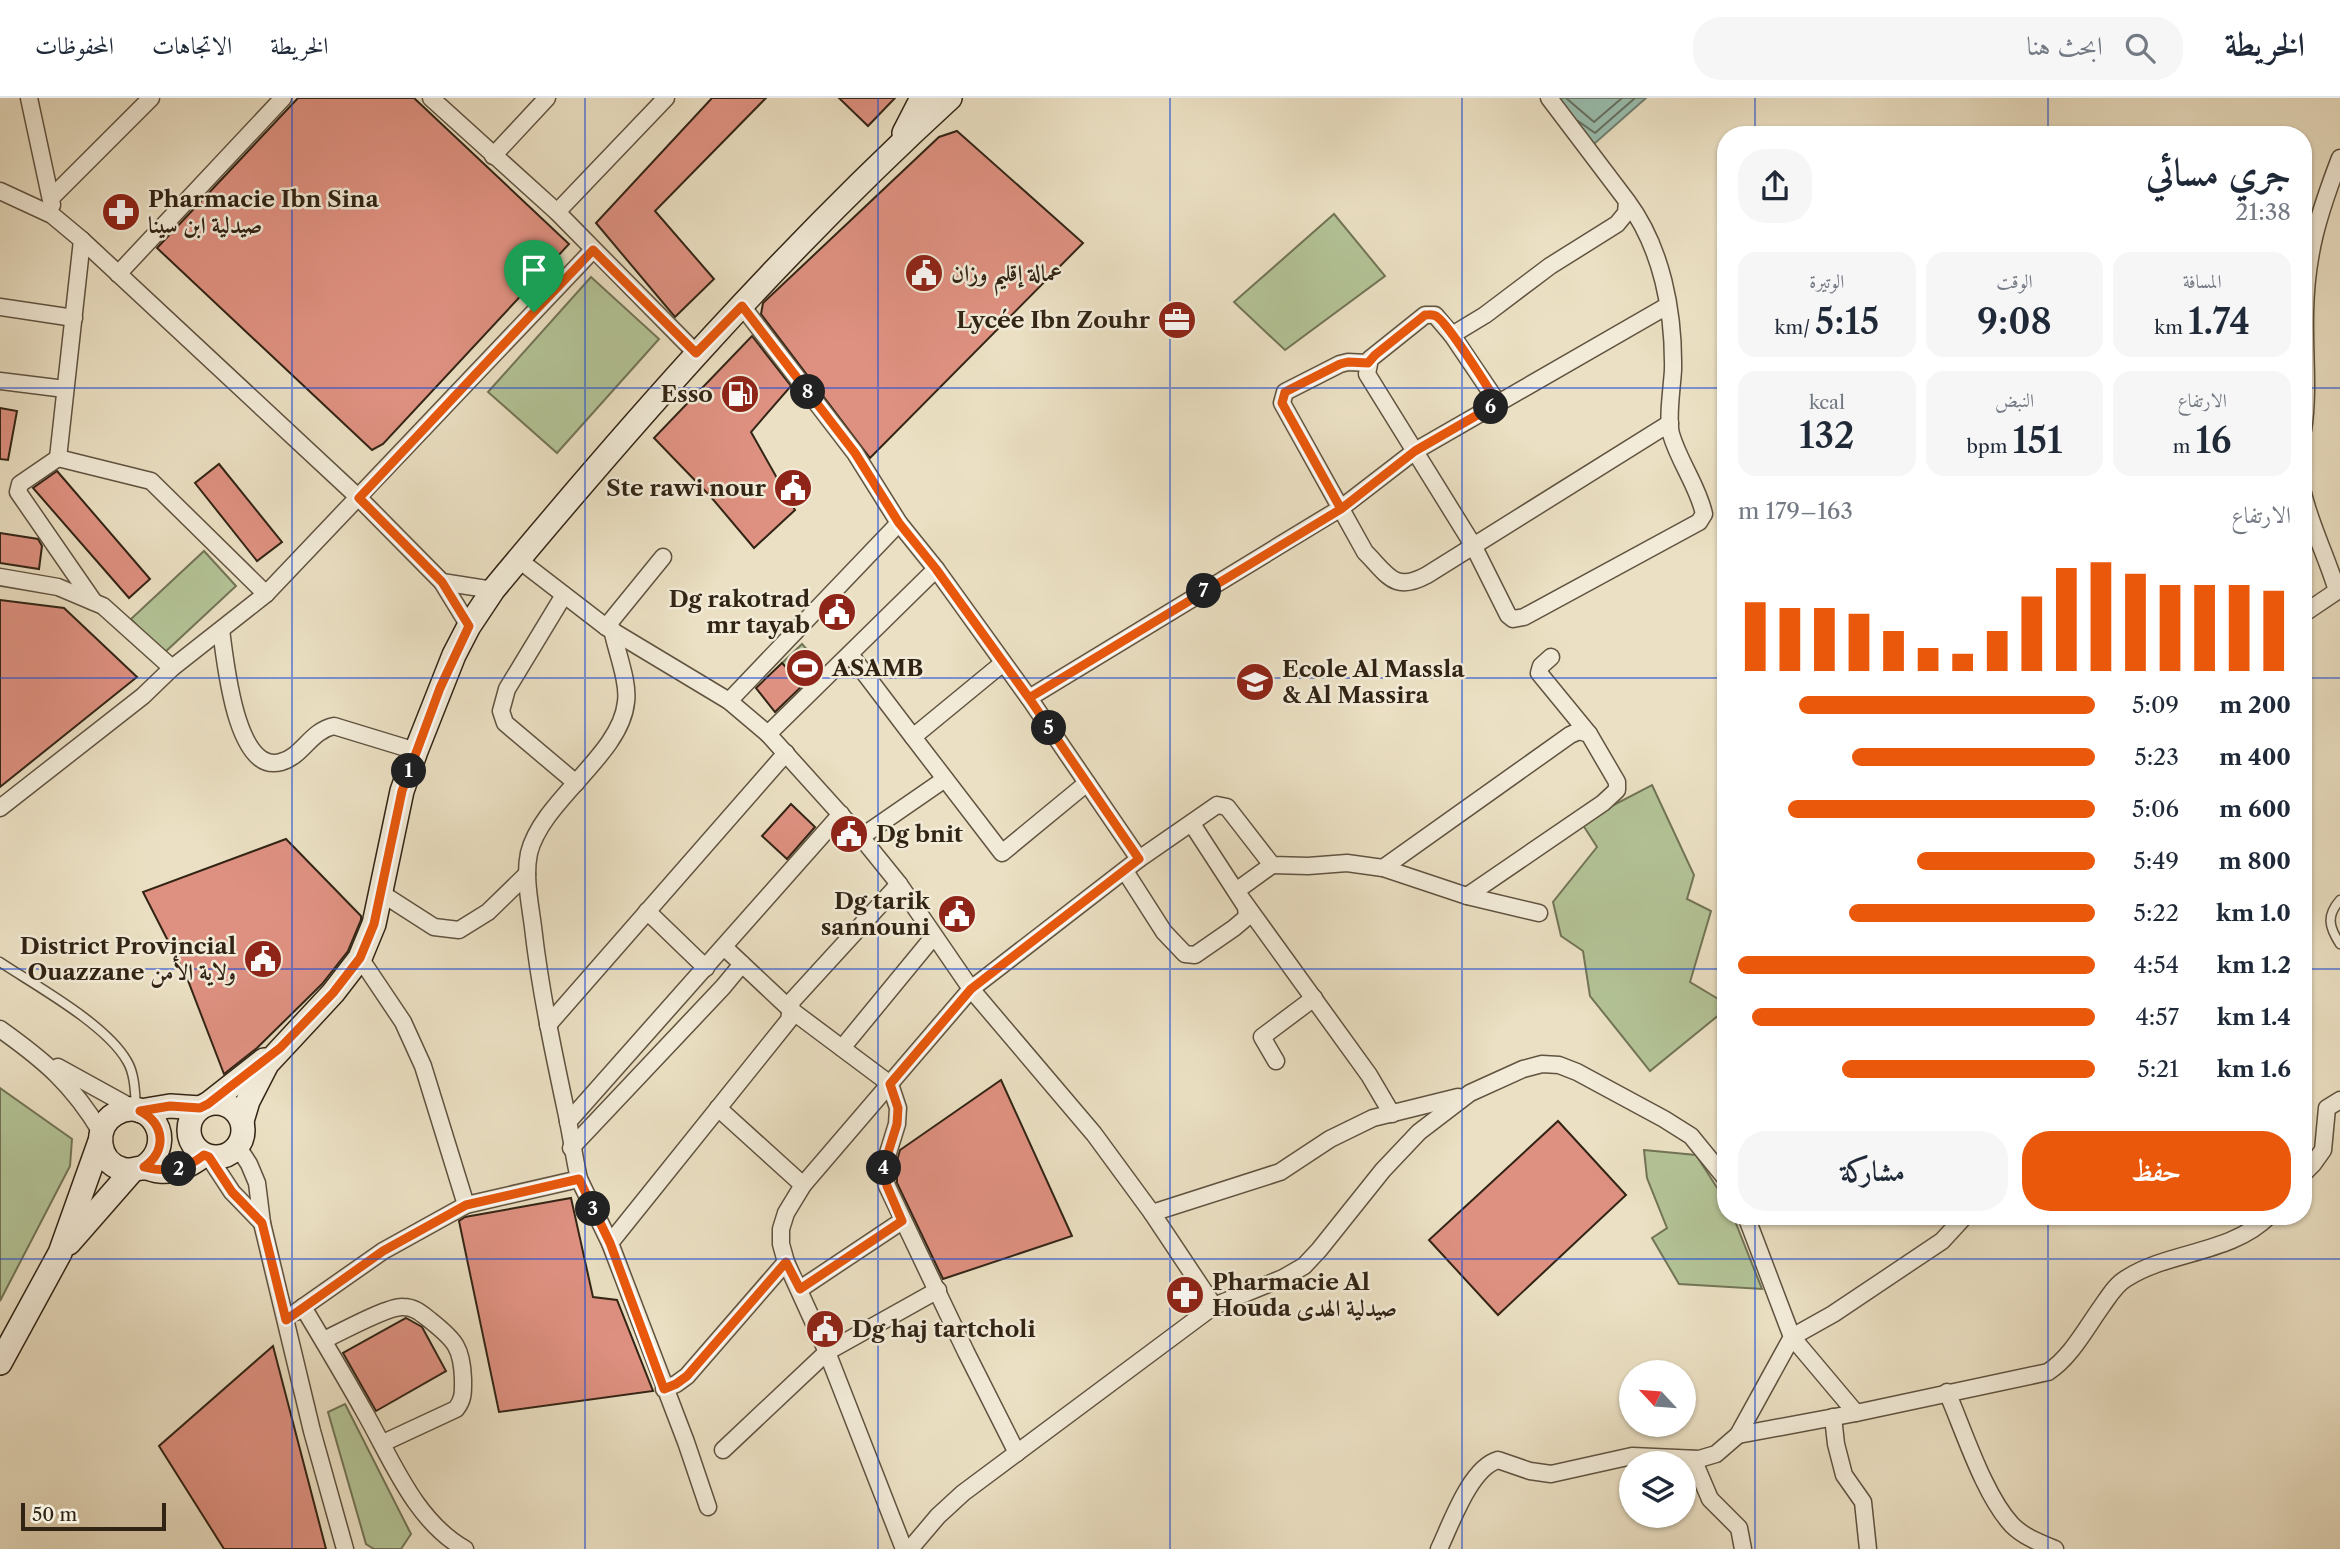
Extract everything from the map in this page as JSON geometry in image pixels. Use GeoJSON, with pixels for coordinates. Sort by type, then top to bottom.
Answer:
{"type":"FeatureCollection","features":[{"type":"Feature","properties":{"kind":"main road"},"geometry":{"type":"LineString","coordinates":[[897,146],[922,98]]}},
{"type":"Feature","properties":{"kind":"main road"},"geometry":{"type":"LineString","coordinates":[[0,1363],[60,1253],[106,1122],[114,1114],[124,1110],[170,1106],[204,1106],[228,1106],[242,1121],[243,1130],[238,1147],[230,1154],[220,1157],[206,1156],[195,1148],[189,1127],[193,1116],[204,1106],[280,1048],[333,993],[360,958],[374,924],[402,791],[416,751],[454,655],[493,590],[696,353],[897,146],[950,98]]}},
{"type":"Feature","properties":{"kind":"main road"},"geometry":{"type":"LineString","coordinates":[[242,1121],[257,1082],[280,1048]]}},
{"type":"Feature","properties":{"kind":"main road"},"geometry":{"type":"LineString","coordinates":[[60,1253],[138,1169],[152,1161],[158,1153],[160,1133],[149,1116],[138,1110]]}},
{"type":"Feature","properties":{"kind":"main road"},"geometry":{"type":"LineString","coordinates":[[100,1137],[103,1153],[110,1163],[120,1169],[176,1170],[206,1156]]}},
{"type":"Feature","properties":{"kind":"street"},"geometry":{"type":"LineString","coordinates":[[29,98],[52,197],[52,215]]}},
{"type":"Feature","properties":{"kind":"street"},"geometry":{"type":"LineString","coordinates":[[52,197],[151,98]]}},
{"type":"Feature","properties":{"kind":"street"},"geometry":{"type":"LineString","coordinates":[[118,274],[283,98]]}},
{"type":"Feature","properties":{"kind":"street"},"geometry":{"type":"LineString","coordinates":[[431,98],[557,212],[696,353]]}},
{"type":"Feature","properties":{"kind":"street"},"geometry":{"type":"LineString","coordinates":[[557,212],[667,98]]}},
{"type":"Feature","properties":{"kind":"street"},"geometry":{"type":"LineString","coordinates":[[1498,403],[1452,335],[1435,315],[1425,315],[1368,363],[1369,380],[1473,545],[1508,615],[1513,619],[1518,619],[1699,522],[1703,517],[1704,511],[1672,435],[1673,366],[1667,306],[1662,275],[1651,243],[1638,216],[1549,98]]}},
{"type":"Feature","properties":{"kind":"street"},"geometry":{"type":"LineString","coordinates":[[493,156],[546,99]]}},
{"type":"Feature","properties":{"kind":"street"},"geometry":{"type":"LineString","coordinates":[[2312,245],[2322,206],[2340,158]]}},
{"type":"Feature","properties":{"kind":"street"},"geometry":{"type":"LineString","coordinates":[[0,191],[52,215],[82,240],[359,498],[442,582],[469,626]]}},
{"type":"Feature","properties":{"kind":"street"},"geometry":{"type":"LineString","coordinates":[[1452,335],[1485,315],[1550,266],[1616,224],[1626,214],[1627,201]]}},
{"type":"Feature","properties":{"kind":"street"},"geometry":{"type":"LineString","coordinates":[[58,458],[82,240]]}},
{"type":"Feature","properties":{"kind":"street"},"geometry":{"type":"LineString","coordinates":[[0,808],[143,696],[172,668],[266,594],[593,250]]}},
{"type":"Feature","properties":{"kind":"street"},"geometry":{"type":"LineString","coordinates":[[742,306],[855,453],[899,523],[936,569],[1029,698],[1139,859]]}},
{"type":"Feature","properties":{"kind":"street"},"geometry":{"type":"LineString","coordinates":[[1029,698],[1341,509],[1415,451],[1667,306]]}},
{"type":"Feature","properties":{"kind":"street"},"geometry":{"type":"LineString","coordinates":[[0,307],[74,318]]}},
{"type":"Feature","properties":{"kind":"street"},"geometry":{"type":"LineString","coordinates":[[1368,363],[1340,364],[1285,392],[1282,403],[1365,552],[1400,583],[1409,584],[1417,580],[1671,423]]}},
{"type":"Feature","properties":{"kind":"street"},"geometry":{"type":"LineString","coordinates":[[0,381],[65,389]]}},
{"type":"Feature","properties":{"kind":"street"},"geometry":{"type":"LineString","coordinates":[[94,602],[18,492],[20,484],[58,458],[151,481],[266,594]]}},
{"type":"Feature","properties":{"kind":"street"},"geometry":{"type":"LineString","coordinates":[[729,701],[899,523]]}},
{"type":"Feature","properties":{"kind":"street"},"geometry":{"type":"LineString","coordinates":[[2312,524],[2326,554],[2337,591],[2312,608]]}},
{"type":"Feature","properties":{"kind":"street"},"geometry":{"type":"LineString","coordinates":[[609,628],[663,557]]}},
{"type":"Feature","properties":{"kind":"street"},"geometry":{"type":"LineString","coordinates":[[519,559],[609,628],[729,701],[786,753],[899,884],[971,989],[1050,1080],[1152,1213],[1214,1306]]}},
{"type":"Feature","properties":{"kind":"street"},"geometry":{"type":"LineString","coordinates":[[768,734],[936,569]]}},
{"type":"Feature","properties":{"kind":"street"},"geometry":{"type":"LineString","coordinates":[[0,577],[58,587],[103,606],[172,668]]}},
{"type":"Feature","properties":{"kind":"street"},"geometry":{"type":"LineString","coordinates":[[442,582],[493,590]]}},
{"type":"Feature","properties":{"kind":"street"},"geometry":{"type":"LineString","coordinates":[[564,596],[507,689],[501,711],[505,723],[576,783]]}},
{"type":"Feature","properties":{"kind":"street"},"geometry":{"type":"LineString","coordinates":[[609,628],[627,701],[624,713],[611,737],[538,831],[528,856],[527,874],[548,1024],[579,1179],[610,1243],[708,1507]]}},
{"type":"Feature","properties":{"kind":"street"},"geometry":{"type":"LineString","coordinates":[[221,630],[230,692],[241,732],[256,754],[276,763],[286,761],[321,729],[334,726],[416,751]]}},
{"type":"Feature","properties":{"kind":"street"},"geometry":{"type":"LineString","coordinates":[[850,654],[1002,853],[1087,783]]}},
{"type":"Feature","properties":{"kind":"street"},"geometry":{"type":"LineString","coordinates":[[1466,896],[1618,790],[1617,782],[1589,734],[1539,673],[1541,666],[1551,657]]}},
{"type":"Feature","properties":{"kind":"street"},"geometry":{"type":"LineString","coordinates":[[913,737],[1003,663]]}},
{"type":"Feature","properties":{"kind":"street"},"geometry":{"type":"LineString","coordinates":[[1383,868],[1570,735],[1579,730],[1589,734]]}},
{"type":"Feature","properties":{"kind":"street"},"geometry":{"type":"LineString","coordinates":[[548,1024],[786,753]]}},
{"type":"Feature","properties":{"kind":"street"},"geometry":{"type":"LineString","coordinates":[[861,837],[945,779]]}},
{"type":"Feature","properties":{"kind":"street"},"geometry":{"type":"LineString","coordinates":[[904,1549],[827,1352],[786,1262],[781,1244],[786,1213],[803,1185],[971,989],[1139,859],[1217,805],[1227,807],[1272,865]]}},
{"type":"Feature","properties":{"kind":"street"},"geometry":{"type":"LineString","coordinates":[[568,1122],[841,814]]}},
{"type":"Feature","properties":{"kind":"street"},"geometry":{"type":"LineString","coordinates":[[1192,824],[1236,891],[1369,1075],[1392,1114]]}},
{"type":"Feature","properties":{"kind":"street"},"geometry":{"type":"LineString","coordinates":[[1236,891],[1272,865],[1348,863],[1383,868],[1466,896],[1539,913]]}},
{"type":"Feature","properties":{"kind":"street"},"geometry":{"type":"LineString","coordinates":[[1125,871],[1164,932],[1189,956],[1244,920],[1247,911],[1236,891]]}},
{"type":"Feature","properties":{"kind":"street"},"geometry":{"type":"LineString","coordinates":[[381,893],[434,928],[459,930],[488,912],[527,874]]}},
{"type":"Feature","properties":{"kind":"street"},"geometry":{"type":"LineString","coordinates":[[610,1243],[789,1020],[792,1001],[899,884]]}},
{"type":"Feature","properties":{"kind":"street"},"geometry":{"type":"LineString","coordinates":[[647,911],[706,968]]}},
{"type":"Feature","properties":{"kind":"street"},"geometry":{"type":"LineString","coordinates":[[842,1048],[934,936]]}},
{"type":"Feature","properties":{"kind":"street"},"geometry":{"type":"LineString","coordinates":[[724,947],[791,1010],[890,1084],[898,1108],[897,1124],[883,1169],[887,1186],[1017,1453]]}},
{"type":"Feature","properties":{"kind":"street"},"geometry":{"type":"LineString","coordinates":[[360,958],[403,1022],[423,1066],[466,1205]]}},
{"type":"Feature","properties":{"kind":"street"},"geometry":{"type":"LineString","coordinates":[[572,1148],[742,964]]}},
{"type":"Feature","properties":{"kind":"street"},"geometry":{"type":"LineString","coordinates":[[1276,1061],[1262,1037],[1314,998]]}},
{"type":"Feature","properties":{"kind":"street"},"geometry":{"type":"LineString","coordinates":[[0,1029],[40,1058],[138,1110]]}},
{"type":"Feature","properties":{"kind":"street"},"geometry":{"type":"LineString","coordinates":[[40,1058],[74,1092],[100,1137]]}},
{"type":"Feature","properties":{"kind":"street"},"geometry":{"type":"LineString","coordinates":[[1152,1213],[1280,1172],[1350,1128],[1373,1118],[1470,1093],[1523,1069],[1542,1064],[1577,1072],[1634,1101],[1691,1136],[1717,1168]]}},
{"type":"Feature","properties":{"kind":"street"},"geometry":{"type":"LineString","coordinates":[[910,1549],[938,1516],[963,1493],[1214,1306],[1283,1279],[1304,1266],[1383,1170],[1419,1132],[1470,1093]]}},
{"type":"Feature","properties":{"kind":"street"},"geometry":{"type":"LineString","coordinates":[[2312,1166],[2323,1150],[2327,1108],[2340,1100]]}},
{"type":"Feature","properties":{"kind":"street"},"geometry":{"type":"LineString","coordinates":[[718,1108],[803,1185]]}},
{"type":"Feature","properties":{"kind":"street"},"geometry":{"type":"LineString","coordinates":[[238,1147],[257,1182],[262,1223],[312,1431],[345,1549]]}},
{"type":"Feature","properties":{"kind":"street"},"geometry":{"type":"LineString","coordinates":[[206,1156],[232,1192],[262,1223]]}},
{"type":"Feature","properties":{"kind":"street"},"geometry":{"type":"LineString","coordinates":[[286,1320],[383,1251],[466,1205],[579,1179]]}},
{"type":"Feature","properties":{"kind":"street"},"geometry":{"type":"LineString","coordinates":[[800,1289],[902,1221]]}},
{"type":"Feature","properties":{"kind":"street"},"geometry":{"type":"LineString","coordinates":[[1749,1225],[1792,1337],[1856,1413]]}},
{"type":"Feature","properties":{"kind":"street"},"geometry":{"type":"LineString","coordinates":[[1696,1459],[1716,1454],[1738,1434],[1792,1337],[1833,1314],[1942,1241],[1957,1225]]}},
{"type":"Feature","properties":{"kind":"street"},"geometry":{"type":"LineString","coordinates":[[1738,1434],[1856,1413],[2048,1372],[2061,1363],[2111,1293],[2127,1278],[2233,1240],[2259,1225]]}},
{"type":"Feature","properties":{"kind":"street"},"geometry":{"type":"LineString","coordinates":[[664,1389],[687,1376],[786,1262]]}},
{"type":"Feature","properties":{"kind":"street"},"geometry":{"type":"LineString","coordinates":[[723,1450],[827,1352],[937,1290]]}},
{"type":"Feature","properties":{"kind":"street"},"geometry":{"type":"LineString","coordinates":[[303,1307],[398,1473],[427,1516],[455,1547]]}},
{"type":"Feature","properties":{"kind":"street"},"geometry":{"type":"LineString","coordinates":[[324,1340],[394,1308],[407,1307],[416,1310],[443,1331],[459,1350],[464,1395],[461,1403],[456,1409],[383,1443]]}},
{"type":"Feature","properties":{"kind":"street"},"geometry":{"type":"LineString","coordinates":[[1947,1392],[1973,1454],[2012,1525],[2030,1539],[2055,1549]]}},
{"type":"Feature","properties":{"kind":"street"},"geometry":{"type":"LineString","coordinates":[[1833,1417],[1844,1475],[1863,1502],[1868,1549]]}},
{"type":"Feature","properties":{"kind":"street"},"geometry":{"type":"LineString","coordinates":[[1439,1549],[1463,1497],[1493,1461],[1498,1460],[1536,1473],[1551,1474],[1619,1459]]}},
{"type":"Feature","properties":{"kind":"street"},"geometry":{"type":"LineString","coordinates":[[1696,1466],[1710,1499],[1738,1528],[1743,1549]]}},
{"type":"Feature","properties":{"kind":"lane"},"geometry":{"type":"LineString","coordinates":[[2340,900],[2332,909],[2331,925],[2340,944]]}},
{"type":"Feature","properties":{"kind":"lane"},"geometry":{"type":"LineString","coordinates":[[0,962],[80,1014],[114,1045],[128,1062],[138,1110]]}},
{"type":"Feature","properties":{"kind":"shaded area"},"geometry":{"type":"Polygon","coordinates":[[[1334,214],[1385,276],[1285,350],[1234,302],[1334,214]]]}},
{"type":"Feature","properties":{"kind":"shaded area"},"geometry":{"type":"Polygon","coordinates":[[[591,277],[659,339],[557,453],[488,392],[591,277]]]}},
{"type":"Feature","properties":{"kind":"shaded area"},"geometry":{"type":"Polygon","coordinates":[[[204,551],[236,586],[163,654],[131,619],[204,551]]]}},
{"type":"Feature","properties":{"kind":"shaded area","name":"ASAMB"},"geometry":{"type":"Polygon","coordinates":[[[802,644],[828,673],[808,692],[782,663],[802,644]]]}},
{"type":"Feature","properties":{"kind":"shaded area"},"geometry":{"type":"Polygon","coordinates":[[[1652,785],[1694,875],[1687,899],[1711,911],[1690,982],[1717,998],[1717,1017],[1650,1071],[1590,996],[1583,951],[1561,936],[1553,902],[1597,847],[1581,822],[1652,785]]]}},
{"type":"Feature","properties":{"kind":"shaded area"},"geometry":{"type":"Polygon","coordinates":[[[0,1088],[72,1139],[70,1166],[0,1301],[0,1088]]]}},
{"type":"Feature","properties":{"kind":"shaded area"},"geometry":{"type":"Polygon","coordinates":[[[1644,1150],[1696,1155],[1717,1188],[1717,1225],[1737,1225],[1762,1289],[1679,1284],[1652,1238],[1667,1228],[1647,1178],[1644,1150]]]}},
{"type":"Feature","properties":{"kind":"shaded area"},"geometry":{"type":"Polygon","coordinates":[[[345,1404],[411,1534],[401,1549],[374,1549],[366,1544],[328,1412],[345,1404]]]}},
{"type":"Feature","properties":{"kind":"water"},"geometry":{"type":"Polygon","coordinates":[[[1542,98],[1646,98],[1594,144],[1542,98]]]}},
{"type":"Feature","properties":{"kind":"building"},"geometry":{"type":"Polygon","coordinates":[[[298,98],[414,98],[569,244],[383,444],[372,450],[157,248],[298,98]]]}},
{"type":"Feature","properties":{"kind":"building"},"geometry":{"type":"Polygon","coordinates":[[[712,98],[766,98],[655,211],[714,279],[675,317],[596,223],[712,98]]]}},
{"type":"Feature","properties":{"kind":"building"},"geometry":{"type":"Polygon","coordinates":[[[839,98],[895,98],[868,126],[839,98]]]}},
{"type":"Feature","properties":{"kind":"building","name":"عمالة إقليم وزان"},"geometry":{"type":"Polygon","coordinates":[[[957,131],[1083,243],[870,458],[761,314],[763,303],[939,137],[957,131]]]}},
{"type":"Feature","properties":{"kind":"building"},"geometry":{"type":"Polygon","coordinates":[[[752,336],[791,386],[751,432],[795,510],[754,548],[711,497],[654,438],[752,336]]]}},
{"type":"Feature","properties":{"kind":"building"},"geometry":{"type":"Polygon","coordinates":[[[0,408],[17,411],[8,460],[0,459],[0,408]]]}},
{"type":"Feature","properties":{"kind":"building"},"geometry":{"type":"Polygon","coordinates":[[[219,464],[282,542],[257,561],[195,483],[219,464]]]}},
{"type":"Feature","properties":{"kind":"building"},"geometry":{"type":"Polygon","coordinates":[[[57,471],[150,579],[129,598],[33,488],[57,471]]]}},
{"type":"Feature","properties":{"kind":"building"},"geometry":{"type":"Polygon","coordinates":[[[0,533],[38,539],[42,546],[39,569],[0,563],[0,533]]]}},
{"type":"Feature","properties":{"kind":"building"},"geometry":{"type":"Polygon","coordinates":[[[0,600],[64,608],[137,677],[0,787],[0,600]]]}},
{"type":"Feature","properties":{"kind":"building"},"geometry":{"type":"Polygon","coordinates":[[[782,663],[803,685],[775,712],[756,688],[782,663]]]}},
{"type":"Feature","properties":{"kind":"building"},"geometry":{"type":"Polygon","coordinates":[[[791,804],[815,827],[787,859],[762,836],[791,804]]]}},
{"type":"Feature","properties":{"kind":"building","name":"District Provincial Ouazzane ولاية الأمن"},"geometry":{"type":"Polygon","coordinates":[[[286,839],[361,916],[361,920],[348,951],[322,984],[257,1048],[224,1074],[187,978],[143,892],[286,839]]]}},
{"type":"Feature","properties":{"kind":"building"},"geometry":{"type":"Polygon","coordinates":[[[1001,1080],[1072,1236],[943,1279],[897,1183],[900,1150],[1001,1080]]]}},
{"type":"Feature","properties":{"kind":"building"},"geometry":{"type":"Polygon","coordinates":[[[1558,1121],[1626,1195],[1498,1315],[1429,1240],[1558,1121]]]}},
{"type":"Feature","properties":{"kind":"building"},"geometry":{"type":"Polygon","coordinates":[[[571,1198],[593,1297],[617,1300],[653,1391],[499,1412],[459,1221],[465,1217],[571,1198]]]}},
{"type":"Feature","properties":{"kind":"building"},"geometry":{"type":"Polygon","coordinates":[[[406,1318],[422,1327],[446,1371],[376,1411],[343,1353],[406,1318]]]}},
{"type":"Feature","properties":{"kind":"building"},"geometry":{"type":"Polygon","coordinates":[[[273,1346],[326,1549],[224,1549],[159,1446],[273,1346]]]}},
{"type":"Feature","properties":{"kind":"place","name":"Pharmacie Ibn Sina صيدلية ابن سينا"},"geometry":{"type":"Point","coordinates":[121,212]}},
{"type":"Feature","properties":{"kind":"place","name":"عمالة إقليم وزان"},"geometry":{"type":"Point","coordinates":[924,273]}},
{"type":"Feature","properties":{"kind":"place","name":"Lycée Ibn Zouhr"},"geometry":{"type":"Point","coordinates":[1177,320]}},
{"type":"Feature","properties":{"kind":"place","name":"Esso"},"geometry":{"type":"Point","coordinates":[740,394]}},
{"type":"Feature","properties":{"kind":"place","name":"Ste rawi nour"},"geometry":{"type":"Point","coordinates":[793,488]}},
{"type":"Feature","properties":{"kind":"place","name":"Dg rakotrad mr tayab"},"geometry":{"type":"Point","coordinates":[837,612]}},
{"type":"Feature","properties":{"kind":"place","name":"ASAMB"},"geometry":{"type":"Point","coordinates":[805,668]}},
{"type":"Feature","properties":{"kind":"place","name":"Ecole Al Massla & Al Massira"},"geometry":{"type":"Point","coordinates":[1255,682]}},
{"type":"Feature","properties":{"kind":"place","name":"Dg bnit"},"geometry":{"type":"Point","coordinates":[849,834]}},
{"type":"Feature","properties":{"kind":"place","name":"Dg tarik sannouni"},"geometry":{"type":"Point","coordinates":[957,914]}},
{"type":"Feature","properties":{"kind":"place","name":"District Provincial Ouazzane ولاية الأمن"},"geometry":{"type":"Point","coordinates":[263,959]}},
{"type":"Feature","properties":{"kind":"place","name":"Pharmacie Al Houda صيدلية الهدى"},"geometry":{"type":"Point","coordinates":[1185,1295]}},
{"type":"Feature","properties":{"kind":"place","name":"Dg haj tartcholi"},"geometry":{"type":"Point","coordinates":[825,1329]}},
{"type":"Feature","properties":{"kind":"route"},"geometry":{"type":"LineString","coordinates":[[534,312],[359,498],[442,582],[469,626],[440,688],[402,791],[374,924],[360,958],[333,993],[280,1048],[208,1104],[200,1108],[170,1106],[140,1111],[156,1123],[161,1143],[158,1153],[144,1167],[160,1171],[176,1170],[191,1165],[204,1155],[209,1157],[232,1192],[262,1223],[286,1320],[383,1251],[466,1205],[579,1179],[610,1243],[664,1389],[687,1376],[786,1262],[800,1289],[902,1221],[883,1169],[897,1124],[898,1108],[890,1084],[971,989],[1139,859],[1029,698],[1341,509],[1415,451],[1498,403],[1447,328],[1435,315],[1425,315],[1368,363],[1340,364],[1285,392],[1282,403],[1341,509],[1255,560],[1029,698],[936,569],[899,523],[855,453],[742,306],[696,353],[593,250],[534,312]]}}]}
